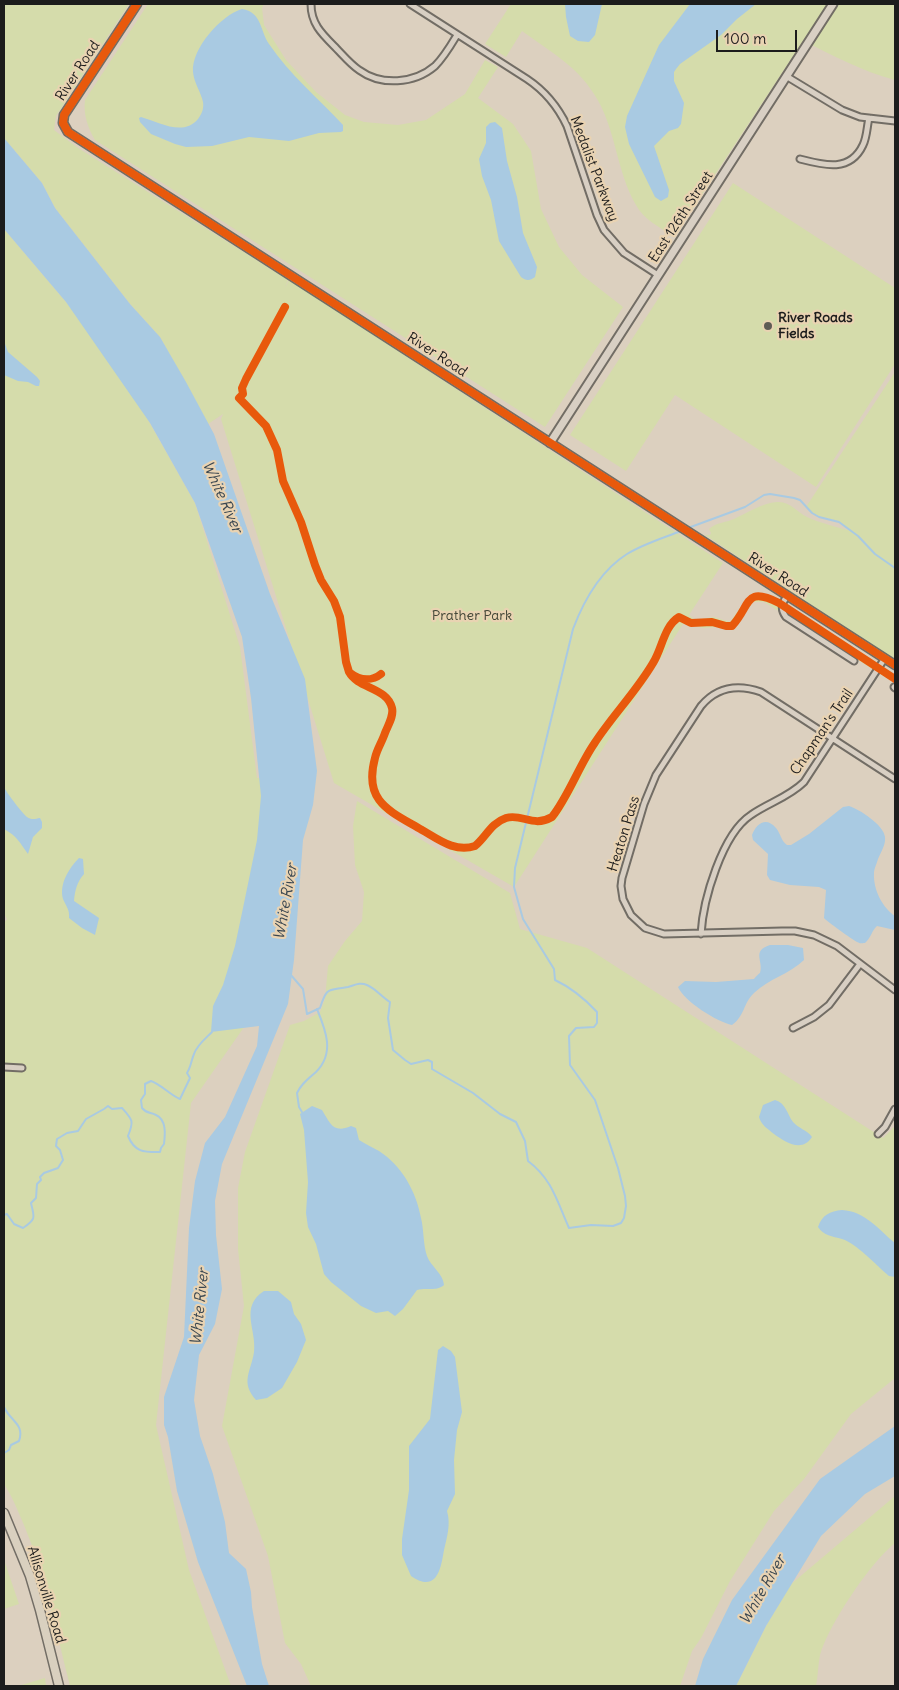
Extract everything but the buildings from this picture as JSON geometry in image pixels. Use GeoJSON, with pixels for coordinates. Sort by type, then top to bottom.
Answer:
{"type":"FeatureCollection","features":[{"type":"Feature","properties":{"kind":"main road","name":"Allisonville Road"},"geometry":{"type":"LineString","coordinates":[[4,1513],[30,1576],[59,1686]]}},
{"type":"Feature","properties":{"kind":"street","name":"River Road"},"geometry":{"type":"LineString","coordinates":[[137,4],[64,115],[63,123],[68,132],[895,665]]}},
{"type":"Feature","properties":{"kind":"street"},"geometry":{"type":"LineString","coordinates":[[312,4],[311,13],[314,22],[322,34],[359,70],[381,80],[402,81],[425,73],[442,57],[457,34]]}},
{"type":"Feature","properties":{"kind":"street","name":"Medalist Parkway"},"geometry":{"type":"LineString","coordinates":[[410,4],[532,82],[553,103],[567,126],[596,215],[604,230],[624,253],[658,275]]}},
{"type":"Feature","properties":{"kind":"street","name":"East 126th Street"},"geometry":{"type":"LineString","coordinates":[[550,443],[833,4]]}},
{"type":"Feature","properties":{"kind":"street"},"geometry":{"type":"LineString","coordinates":[[786,76],[833,106],[852,114],[895,121]]}},
{"type":"Feature","properties":{"kind":"street"},"geometry":{"type":"LineString","coordinates":[[800,160],[833,166],[846,162],[858,153],[863,145],[869,118]]}},
{"type":"Feature","properties":{"kind":"street"},"geometry":{"type":"LineString","coordinates":[[788,596],[782,606],[782,611],[786,617],[854,661]]}},
{"type":"Feature","properties":{"kind":"street","name":"Chapman's Trail"},"geometry":{"type":"LineString","coordinates":[[701,934],[703,910],[712,881],[729,840],[751,814],[798,787],[810,775],[885,658]]}},
{"type":"Feature","properties":{"kind":"street","name":"Heaton Pass"},"geometry":{"type":"LineString","coordinates":[[833,738],[770,697],[753,689],[744,687],[725,689],[708,698],[685,730],[650,788],[630,850],[621,886],[623,899],[635,920],[645,928],[664,934],[782,931],[805,933],[825,939],[895,990]]}},
{"type":"Feature","properties":{"kind":"street"},"geometry":{"type":"LineString","coordinates":[[833,738],[895,779]]}},
{"type":"Feature","properties":{"kind":"street"},"geometry":{"type":"LineString","coordinates":[[793,1028],[814,1017],[829,1005],[860,964]]}},
{"type":"Feature","properties":{"kind":"street"},"geometry":{"type":"LineString","coordinates":[[4,1067],[22,1068]]}},
{"type":"Feature","properties":{"kind":"street"},"geometry":{"type":"LineString","coordinates":[[878,1134],[885,1127],[895,1109]]}},
{"type":"Feature","properties":{"kind":"green space","name":"Prather Park"},"geometry":{"type":"Polygon","coordinates":[[[4,4],[129,4],[56,116],[54,130],[78,148],[288,280],[285,288],[289,280],[723,563],[689,615],[695,620],[714,617],[730,622],[749,598],[760,594],[767,594],[895,675],[895,683],[764,602],[753,602],[733,630],[683,624],[514,887],[334,783],[221,419],[223,414],[208,424],[160,337],[130,304],[55,208],[42,183],[4,138],[4,4]]]}},
{"type":"Feature","properties":{"kind":"green space"},"geometry":{"type":"Polygon","coordinates":[[[148,4],[264,4],[262,8],[264,25],[286,60],[316,92],[345,115],[364,122],[398,125],[426,120],[465,94],[485,60],[498,67],[478,98],[513,124],[531,151],[541,209],[559,247],[582,275],[623,307],[545,427],[95,140],[87,121],[85,100],[148,4]]]}},
{"type":"Feature","properties":{"kind":"green space"},"geometry":{"type":"Polygon","coordinates":[[[511,4],[895,4],[895,80],[860,68],[803,41],[674,237],[648,219],[636,205],[624,178],[607,120],[594,94],[579,75],[561,59],[522,31],[506,57],[485,44],[511,4]]]}},
{"type":"Feature","properties":{"kind":"green space","name":"River Roads Fields"},"geometry":{"type":"Polygon","coordinates":[[[733,183],[895,288],[895,364],[816,487],[675,395],[626,471],[570,435],[733,183]]]}},
{"type":"Feature","properties":{"kind":"green space"},"geometry":{"type":"Polygon","coordinates":[[[4,229],[72,309],[139,404],[195,503],[240,647],[257,778],[270,777],[249,1020],[191,1103],[156,1425],[189,1570],[231,1686],[70,1686],[50,1605],[32,1545],[4,1484],[4,923],[7,919],[4,914],[4,229]]]}},
{"type":"Feature","properties":{"kind":"green space"},"geometry":{"type":"Polygon","coordinates":[[[895,372],[895,660],[705,535],[710,535],[709,529],[715,525],[734,519],[760,506],[777,502],[786,503],[812,519],[851,531],[839,522],[817,515],[806,507],[895,372]]]}},
{"type":"Feature","properties":{"kind":"green space"},"geometry":{"type":"Polygon","coordinates":[[[357,801],[510,893],[520,929],[587,948],[883,1138],[895,1126],[895,1378],[851,1414],[804,1479],[774,1511],[730,1581],[701,1638],[692,1651],[680,1686],[311,1686],[301,1664],[285,1643],[268,1556],[222,1426],[244,1306],[238,1249],[238,1188],[245,1152],[290,1025],[304,1021],[320,1012],[325,999],[328,966],[345,941],[362,921],[364,892],[355,865],[353,826],[357,801]]]}},
{"type":"Feature","properties":{"kind":"green space"},"geometry":{"type":"Polygon","coordinates":[[[895,1496],[895,1543],[863,1579],[832,1627],[820,1655],[816,1686],[736,1686],[766,1626],[790,1585],[895,1496]]]}},
{"type":"Feature","properties":{"kind":"green space"},"geometry":{"type":"Polygon","coordinates":[[[4,1560],[19,1604],[4,1609],[4,1560]]]}},
{"type":"Feature","properties":{"kind":"green space"},"geometry":{"type":"Polygon","coordinates":[[[45,1678],[46,1686],[18,1686],[45,1678]]]}},
{"type":"Feature","properties":{"kind":"water"},"geometry":{"type":"Polygon","coordinates":[[[565,4],[602,4],[595,35],[589,42],[578,41],[570,36],[565,4]]]}},
{"type":"Feature","properties":{"kind":"water"},"geometry":{"type":"Polygon","coordinates":[[[690,4],[756,4],[721,35],[680,64],[674,72],[674,81],[684,103],[681,124],[678,128],[669,131],[654,146],[669,190],[668,197],[661,201],[655,197],[629,144],[625,127],[627,116],[659,45],[690,4]]]}},
{"type":"Feature","properties":{"kind":"water"},"geometry":{"type":"Polygon","coordinates":[[[242,9],[249,11],[257,18],[266,39],[277,55],[343,125],[343,131],[319,133],[289,141],[249,137],[212,146],[186,147],[151,134],[140,122],[139,118],[141,117],[178,128],[192,124],[198,119],[201,115],[203,104],[193,72],[197,53],[209,34],[225,18],[242,9]]]}},
{"type":"Feature","properties":{"kind":"water"},"geometry":{"type":"Polygon","coordinates":[[[495,122],[502,128],[507,161],[517,197],[523,233],[537,267],[535,277],[530,280],[521,277],[499,241],[491,200],[482,176],[479,159],[486,143],[486,127],[490,123],[495,122]]]}},
{"type":"Feature","properties":{"kind":"water","name":"White River"},"geometry":{"type":"Polygon","coordinates":[[[4,138],[42,183],[55,208],[130,304],[160,337],[186,382],[214,434],[270,594],[305,679],[317,771],[313,805],[303,840],[294,960],[288,1004],[222,1164],[215,1201],[216,1235],[222,1289],[215,1324],[199,1355],[194,1400],[200,1436],[213,1474],[225,1522],[229,1553],[246,1569],[262,1664],[269,1686],[247,1686],[198,1562],[177,1491],[168,1437],[164,1425],[164,1397],[184,1337],[189,1228],[195,1181],[205,1143],[225,1117],[257,1046],[259,1026],[211,1032],[213,1006],[223,985],[235,946],[257,840],[261,796],[251,698],[242,637],[195,503],[150,423],[66,302],[4,229],[4,138]]]}},
{"type":"Feature","properties":{"kind":"water"},"geometry":{"type":"Polygon","coordinates":[[[4,341],[8,352],[37,377],[40,381],[39,386],[18,381],[4,375],[4,341]]]}},
{"type":"Feature","properties":{"kind":"water"},"geometry":{"type":"Polygon","coordinates":[[[4,787],[27,817],[32,819],[40,818],[42,822],[42,828],[33,837],[28,854],[15,837],[4,829],[4,787]]]}},
{"type":"Feature","properties":{"kind":"water"},"geometry":{"type":"Polygon","coordinates":[[[849,806],[870,818],[884,832],[885,842],[875,868],[874,879],[880,898],[895,916],[895,930],[877,926],[865,943],[857,942],[824,918],[826,890],[819,887],[790,885],[770,880],[767,875],[768,854],[753,840],[752,835],[759,825],[769,822],[776,828],[785,843],[791,845],[809,834],[843,807],[849,806]]]}},
{"type":"Feature","properties":{"kind":"water"},"geometry":{"type":"Polygon","coordinates":[[[79,858],[83,859],[84,874],[77,886],[74,901],[99,918],[95,935],[69,918],[63,899],[62,888],[64,882],[79,858]]]}},
{"type":"Feature","properties":{"kind":"water"},"geometry":{"type":"Polygon","coordinates":[[[770,945],[788,945],[803,948],[804,960],[754,993],[739,1018],[732,1025],[718,1020],[702,1010],[681,993],[678,987],[685,981],[716,982],[754,979],[761,969],[759,957],[761,950],[770,945]]]}},
{"type":"Feature","properties":{"kind":"water"},"geometry":{"type":"Polygon","coordinates":[[[775,1100],[784,1106],[795,1124],[812,1137],[808,1142],[798,1145],[788,1143],[763,1125],[759,1117],[763,1105],[775,1100]]]}},
{"type":"Feature","properties":{"kind":"water"},"geometry":{"type":"Polygon","coordinates":[[[312,1106],[322,1110],[330,1123],[336,1128],[340,1129],[351,1126],[356,1128],[359,1140],[379,1151],[395,1164],[407,1180],[416,1198],[427,1256],[444,1285],[435,1289],[417,1290],[403,1309],[395,1316],[388,1311],[376,1313],[361,1306],[324,1274],[316,1244],[308,1227],[306,1213],[308,1182],[304,1130],[300,1114],[312,1106]]]}},
{"type":"Feature","properties":{"kind":"water"},"geometry":{"type":"Polygon","coordinates":[[[842,1210],[865,1217],[895,1243],[895,1277],[889,1276],[854,1245],[820,1230],[818,1227],[827,1214],[842,1210]]]}},
{"type":"Feature","properties":{"kind":"water"},"geometry":{"type":"Polygon","coordinates":[[[264,1291],[278,1291],[291,1302],[294,1314],[301,1324],[306,1340],[297,1362],[282,1388],[267,1398],[256,1400],[251,1394],[248,1382],[254,1352],[251,1312],[252,1304],[264,1291]]]}},
{"type":"Feature","properties":{"kind":"water"},"geometry":{"type":"Polygon","coordinates":[[[443,1346],[451,1351],[455,1357],[462,1412],[457,1430],[454,1460],[455,1494],[447,1511],[449,1526],[439,1571],[432,1580],[427,1582],[420,1581],[411,1576],[402,1555],[402,1539],[409,1490],[409,1446],[430,1419],[438,1350],[443,1346]]]}},
{"type":"Feature","properties":{"kind":"water","name":"White River"},"geometry":{"type":"Polygon","coordinates":[[[895,1426],[895,1476],[865,1494],[821,1536],[766,1626],[736,1686],[695,1686],[703,1659],[732,1600],[820,1479],[895,1426]]]}},
{"type":"Feature","properties":{"kind":"waterway"},"geometry":{"type":"LineString","coordinates":[[688,528],[745,507],[764,495],[770,494],[794,498],[800,500],[812,513],[819,517],[839,522],[858,536],[875,554],[895,568]]}},
{"type":"Feature","properties":{"kind":"waterway"},"geometry":{"type":"LineString","coordinates":[[290,974],[303,989],[307,1014],[320,1008],[329,991],[360,984],[367,985],[373,989],[390,1002],[388,1018],[393,1050],[411,1064],[428,1060],[432,1062],[432,1069],[473,1093],[500,1114],[516,1122],[525,1141],[528,1161],[543,1175],[548,1183],[569,1228],[591,1225],[613,1226],[621,1223],[626,1206],[618,1168],[595,1100],[570,1065],[569,1036],[576,1028],[594,1027],[597,1023],[597,1012],[578,994],[555,980],[554,969],[523,919],[514,887],[515,868],[573,629],[582,607],[594,587],[617,561],[640,547],[681,531]]}},
{"type":"Feature","properties":{"kind":"waterway"},"geometry":{"type":"LineString","coordinates":[[302,1112],[299,1107],[297,1093],[303,1084],[322,1065],[327,1050],[326,1034],[317,1009]]}},
{"type":"Feature","properties":{"kind":"waterway"},"geometry":{"type":"LineString","coordinates":[[4,1215],[7,1214],[14,1224],[23,1228],[31,1222],[33,1217],[31,1203],[36,1198],[37,1184],[41,1180],[40,1177],[44,1173],[58,1168],[63,1160],[60,1150],[56,1146],[57,1139],[67,1133],[78,1131],[86,1119],[108,1106],[112,1109],[122,1108],[130,1118],[132,1124],[128,1136],[137,1149],[160,1152],[164,1144],[164,1124],[160,1117],[142,1108],[141,1100],[145,1094],[145,1084],[151,1081],[180,1099],[190,1078],[187,1073],[195,1051],[212,1032]]}},
{"type":"Feature","properties":{"kind":"waterway"},"geometry":{"type":"LineString","coordinates":[[4,1407],[20,1430],[19,1441],[11,1445],[9,1450],[4,1453]]}},
{"type":"Feature","properties":{"kind":"cycle path"},"geometry":{"type":"LineString","coordinates":[[137,4],[64,115],[63,123],[68,132],[895,665]]}},
{"type":"Feature","properties":{"kind":"cycle path"},"geometry":{"type":"LineString","coordinates":[[285,307],[246,379],[242,388],[243,394],[239,398],[266,426],[277,450],[283,481],[301,522],[321,580],[334,601],[340,617],[349,672],[365,679],[377,677],[381,674]]}},
{"type":"Feature","properties":{"kind":"cycle path"},"geometry":{"type":"LineString","coordinates":[[349,672],[353,678],[384,696],[392,708],[391,717],[376,755],[372,773],[376,795],[382,803],[399,817],[441,841],[461,848],[475,846],[496,823],[506,818],[517,817],[539,821],[552,817],[594,744],[646,674],[670,626],[679,617],[691,623],[712,622],[732,626],[750,600],[760,596],[768,598],[779,603],[895,679]]}},
{"type":"Feature","properties":{"kind":"place","name":"River Roads Fields"},"geometry":{"type":"Point","coordinates":[768,326]}}]}
